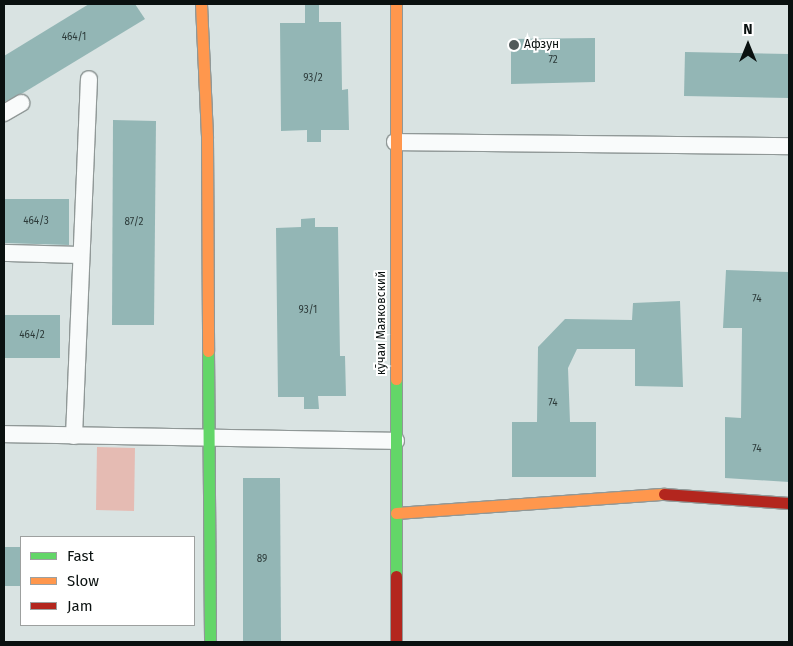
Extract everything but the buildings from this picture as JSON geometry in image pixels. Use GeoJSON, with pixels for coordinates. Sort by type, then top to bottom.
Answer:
{"type":"FeatureCollection","features":[{"type":"Feature","properties":{"kind":"street"},"geometry":{"type":"LineString","coordinates":[[201,4],[207,138],[210,642]]}},
{"type":"Feature","properties":{"kind":"street","name":"кӯчаи Маяковский"},"geometry":{"type":"LineString","coordinates":[[396,4],[396,642]]}},
{"type":"Feature","properties":{"kind":"street"},"geometry":{"type":"LineString","coordinates":[[74,436],[88,79]]}},
{"type":"Feature","properties":{"kind":"street"},"geometry":{"type":"LineString","coordinates":[[4,113],[21,103]]}},
{"type":"Feature","properties":{"kind":"street"},"geometry":{"type":"LineString","coordinates":[[395,142],[789,146]]}},
{"type":"Feature","properties":{"kind":"street"},"geometry":{"type":"LineString","coordinates":[[4,253],[82,255]]}},
{"type":"Feature","properties":{"kind":"street"},"geometry":{"type":"LineString","coordinates":[[4,434],[396,441]]}},
{"type":"Feature","properties":{"kind":"street"},"geometry":{"type":"LineString","coordinates":[[396,513],[649,492],[789,503]]}},
{"type":"Feature","properties":{"kind":"shaded area"},"geometry":{"type":"Polygon","coordinates":[[[97,447],[135,448],[134,511],[96,510],[97,447]]]}},
{"type":"Feature","properties":{"kind":"traffic: fast"},"geometry":{"type":"LineString","coordinates":[[208,351],[210,642]]}},
{"type":"Feature","properties":{"kind":"traffic: fast"},"geometry":{"type":"LineString","coordinates":[[396,379],[396,576]]}},
{"type":"Feature","properties":{"kind":"traffic: slow"},"geometry":{"type":"LineString","coordinates":[[201,4],[207,138],[208,351]]}},
{"type":"Feature","properties":{"kind":"traffic: slow"},"geometry":{"type":"LineString","coordinates":[[396,4],[396,379]]}},
{"type":"Feature","properties":{"kind":"traffic: slow"},"geometry":{"type":"LineString","coordinates":[[396,513],[664,494]]}},
{"type":"Feature","properties":{"kind":"traffic: jam"},"geometry":{"type":"LineString","coordinates":[[664,494],[789,503]]}},
{"type":"Feature","properties":{"kind":"traffic: jam"},"geometry":{"type":"LineString","coordinates":[[396,576],[396,642]]}},
{"type":"Feature","properties":{"kind":"place","name":"Афзун"},"geometry":{"type":"Point","coordinates":[514,45]}}]}
